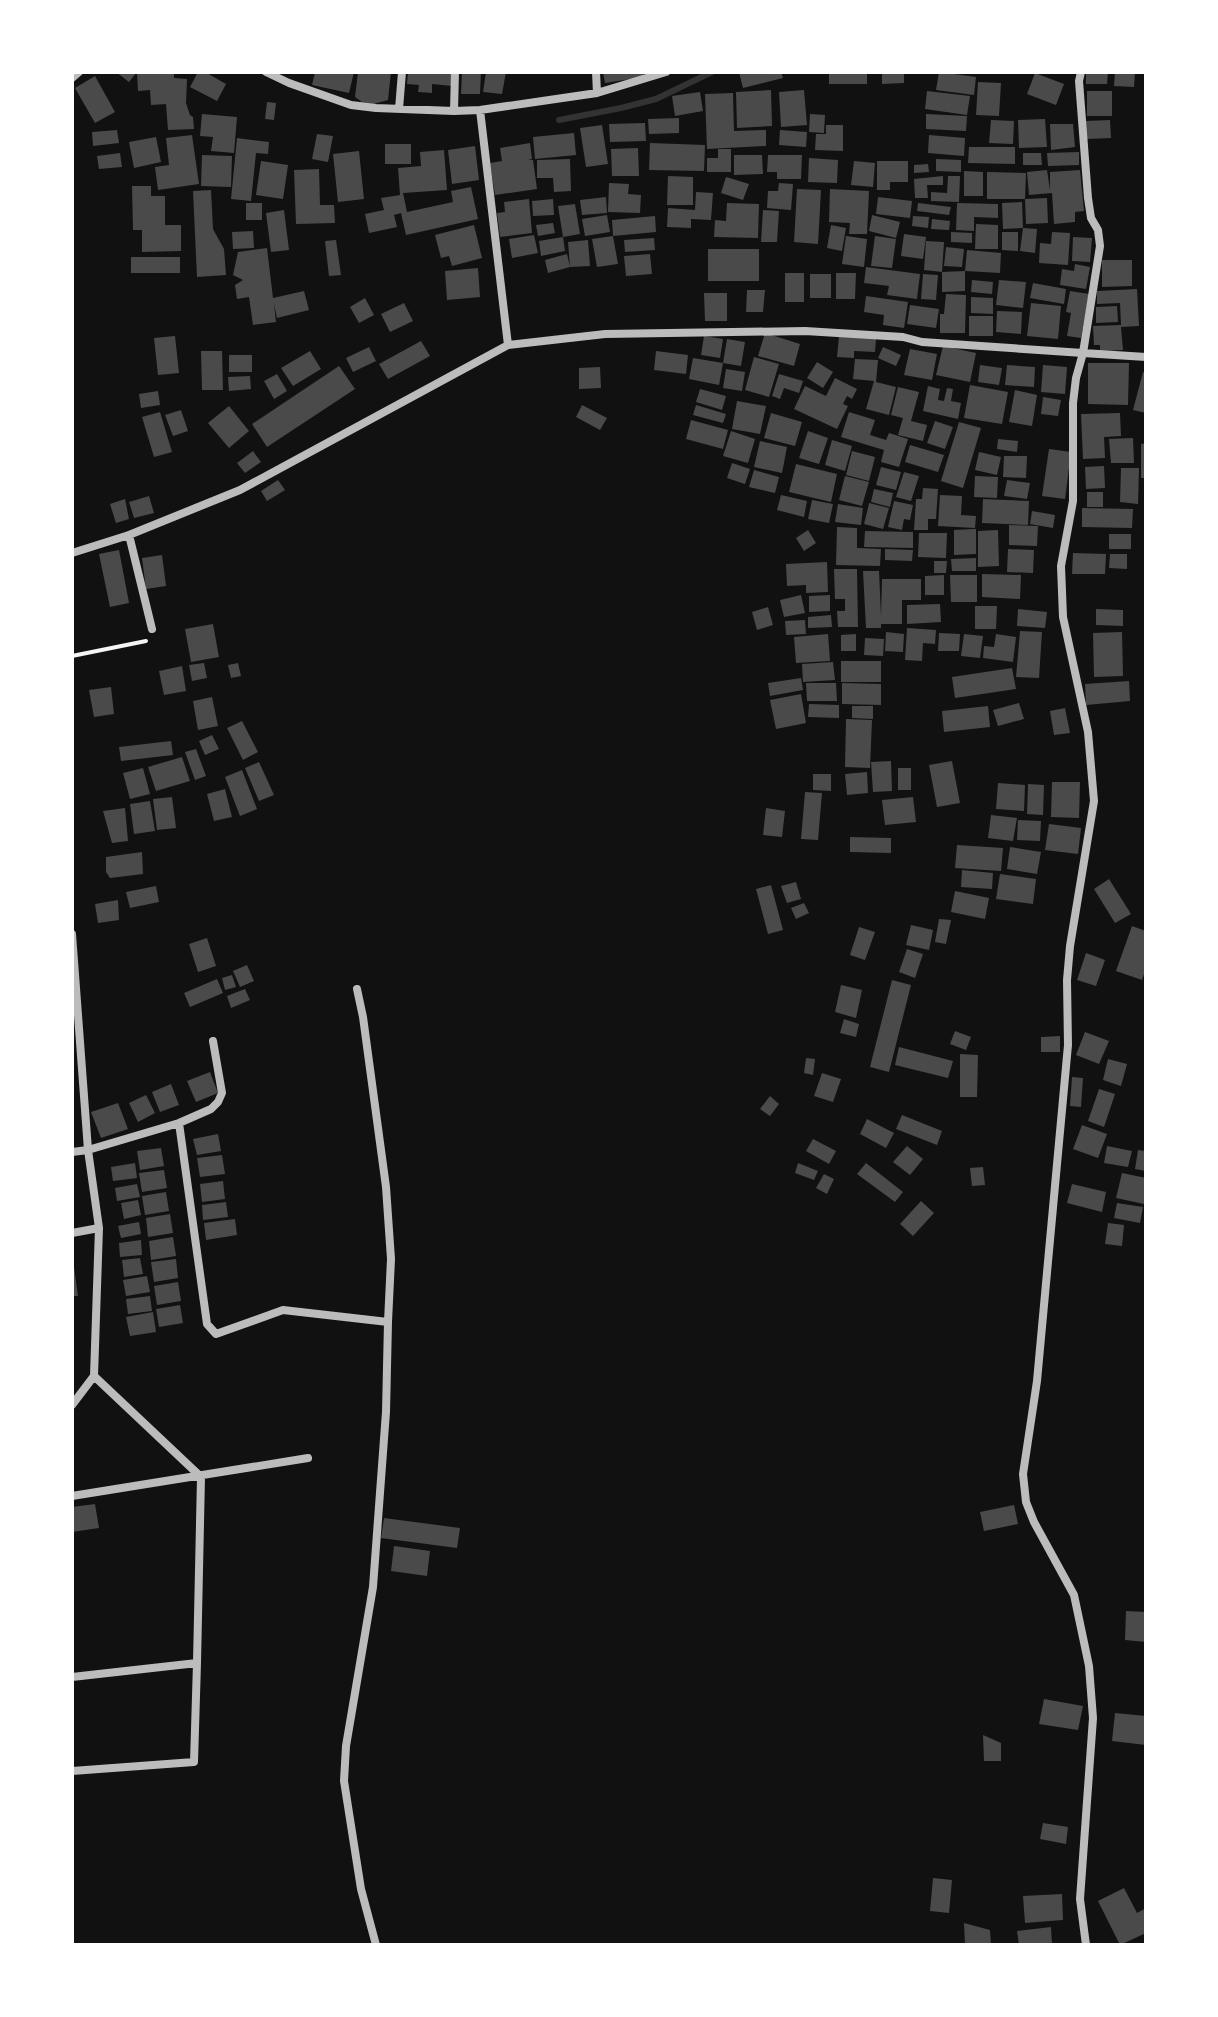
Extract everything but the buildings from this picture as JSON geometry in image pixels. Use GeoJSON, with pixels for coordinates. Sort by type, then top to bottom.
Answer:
{"type":"FeatureCollection","features":[{"type":"Feature","properties":{"kind":"street"},"geometry":{"type":"LineString","coordinates":[[72,78],[79,72]]}},
{"type":"Feature","properties":{"kind":"street"},"geometry":{"type":"LineString","coordinates":[[266,72],[351,105],[481,114],[597,93],[666,72]]}},
{"type":"Feature","properties":{"kind":"street"},"geometry":{"type":"LineString","coordinates":[[399,109],[402,72]]}},
{"type":"Feature","properties":{"kind":"street"},"geometry":{"type":"LineString","coordinates":[[454,111],[455,72]]}},
{"type":"Feature","properties":{"kind":"street"},"geometry":{"type":"LineString","coordinates":[[596,72],[597,93]]}},
{"type":"Feature","properties":{"kind":"street"},"geometry":{"type":"LineString","coordinates":[[1081,72],[1079,81],[1088,198],[1100,246],[1083,353],[1076,378],[1073,501],[1061,566],[1063,617],[1088,732],[1094,801],[1070,946],[1068,1045],[1037,1381],[1023,1474],[1026,1502],[1034,1522],[1074,1595],[1089,1666],[1093,1718],[1080,1899],[1086,1945]]}},
{"type":"Feature","properties":{"kind":"street"},"geometry":{"type":"LineString","coordinates":[[481,114],[508,345]]}},
{"type":"Feature","properties":{"kind":"street"},"geometry":{"type":"LineString","coordinates":[[72,553],[129,535],[240,490],[508,345],[605,334],[805,331],[1146,357]]}},
{"type":"Feature","properties":{"kind":"street"},"geometry":{"type":"LineString","coordinates":[[129,535],[152,629]]}},
{"type":"Feature","properties":{"kind":"street"},"geometry":{"type":"LineString","coordinates":[[72,934],[88,1150],[99,1228],[94,1376],[72,1405]]}},
{"type":"Feature","properties":{"kind":"street"},"geometry":{"type":"LineString","coordinates":[[357,989],[386,1187],[391,1259],[386,1412],[373,1587],[346,1746],[344,1781],[355,1858],[376,1945]]}},
{"type":"Feature","properties":{"kind":"street"},"geometry":{"type":"LineString","coordinates":[[72,1152],[179,1123],[211,1109],[222,1093],[213,1041]]}},
{"type":"Feature","properties":{"kind":"street"},"geometry":{"type":"LineString","coordinates":[[179,1123],[210,1329],[216,1334],[283,1310],[388,1322]]}},
{"type":"Feature","properties":{"kind":"street"},"geometry":{"type":"LineString","coordinates":[[72,1233],[99,1228]]}},
{"type":"Feature","properties":{"kind":"street"},"geometry":{"type":"LineString","coordinates":[[72,1771],[194,1762],[201,1477],[94,1376]]}},
{"type":"Feature","properties":{"kind":"street"},"geometry":{"type":"LineString","coordinates":[[72,1496],[308,1458]]}},
{"type":"Feature","properties":{"kind":"street"},"geometry":{"type":"LineString","coordinates":[[72,1677],[197,1663]]}},
{"type":"Feature","properties":{"kind":"path"},"geometry":{"type":"LineString","coordinates":[[72,656],[142,643],[150,637],[152,629]]}},
{"type":"Feature","properties":{"kind":"waterway"},"geometry":{"type":"LineString","coordinates":[[559,120],[656,99],[712,72]]}}]}
